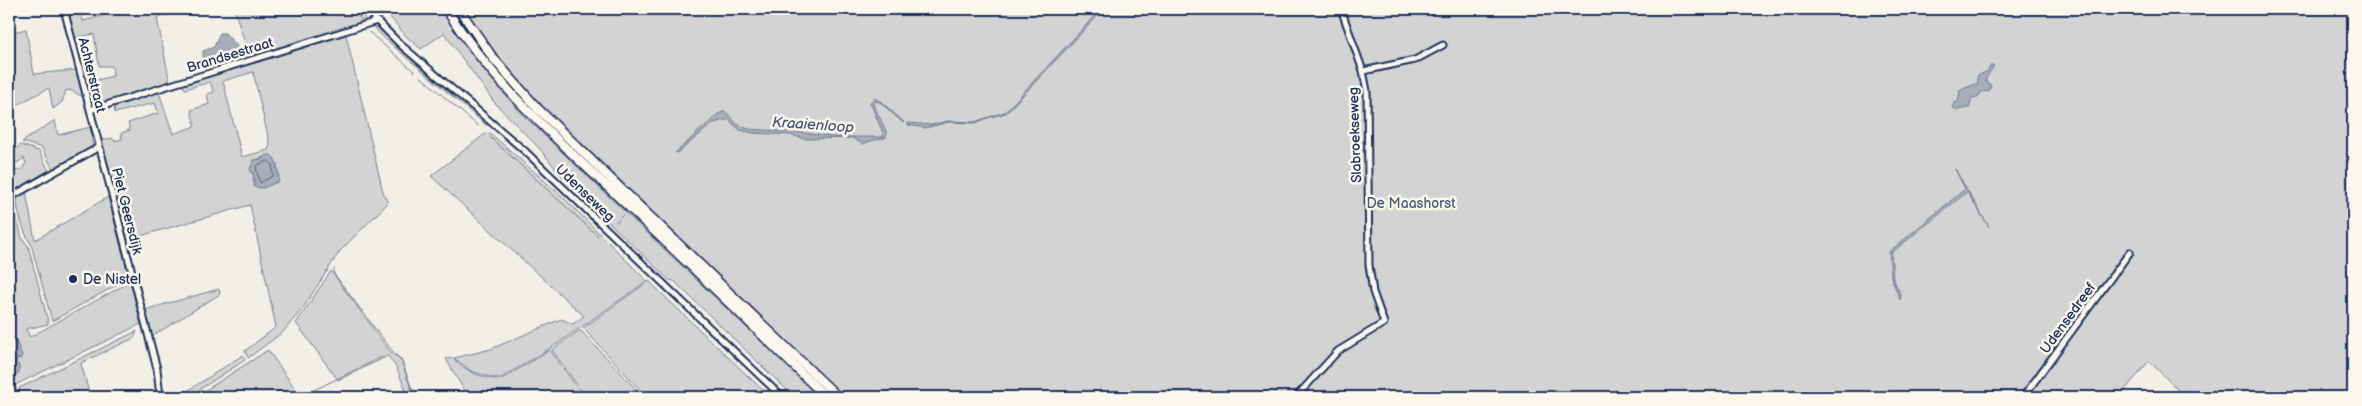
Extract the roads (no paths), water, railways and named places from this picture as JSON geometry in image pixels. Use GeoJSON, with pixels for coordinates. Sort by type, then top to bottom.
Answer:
{"type":"FeatureCollection","features":[{"type":"Feature","properties":{"kind":"highway"},"geometry":{"type":"LineString","coordinates":[[446,9],[486,66],[530,115],[633,211],[826,397]]}},
{"type":"Feature","properties":{"kind":"highway"},"geometry":{"type":"LineString","coordinates":[[459,9],[493,58],[532,102],[838,397]]}},
{"type":"Feature","properties":{"kind":"street","name":"Achterstraat"},"geometry":{"type":"LineString","coordinates":[[64,9],[99,147]]}},
{"type":"Feature","properties":{"kind":"street","name":"Udenseweg"},"geometry":{"type":"LineString","coordinates":[[369,9],[377,21],[401,44],[526,152],[782,397]]}},
{"type":"Feature","properties":{"kind":"street","name":"Slabroekseweg"},"geometry":{"type":"LineString","coordinates":[[1296,397],[1338,351],[1384,323],[1370,278],[1368,102],[1362,71],[1341,9]]}},
{"type":"Feature","properties":{"kind":"street","name":"Brandsestraat"},"geometry":{"type":"LineString","coordinates":[[90,110],[377,21]]}},
{"type":"Feature","properties":{"kind":"street"},"geometry":{"type":"LineString","coordinates":[[1362,71],[1415,60],[1443,45]]}},
{"type":"Feature","properties":{"kind":"street"},"geometry":{"type":"LineString","coordinates":[[9,198],[99,147]]}},
{"type":"Feature","properties":{"kind":"street","name":"Piet Geersdijk"},"geometry":{"type":"LineString","coordinates":[[99,147],[157,369],[160,397]]}},
{"type":"Feature","properties":{"kind":"street","name":"Udensedreef"},"geometry":{"type":"LineString","coordinates":[[2023,397],[2130,252]]}},
{"type":"Feature","properties":{"kind":"water"},"geometry":{"type":"Polygon","coordinates":[[[1101,9],[1104,9],[1006,113],[976,123],[949,122],[925,128],[908,125],[908,123],[931,125],[948,121],[974,122],[1005,112],[1101,9]]]}},
{"type":"Feature","properties":{"kind":"water"},"geometry":{"type":"Polygon","coordinates":[[[220,33],[225,33],[237,46],[237,51],[206,61],[203,57],[203,51],[214,47],[220,33]]]}},
{"type":"Feature","properties":{"kind":"water"},"geometry":{"type":"Polygon","coordinates":[[[1991,65],[1994,66],[1986,78],[1986,82],[1991,85],[1989,91],[1981,92],[1978,98],[1972,97],[1969,108],[1957,110],[1952,107],[1954,103],[1958,102],[1960,90],[1978,83],[1977,76],[1988,71],[1991,65]]]}},
{"type":"Feature","properties":{"kind":"water"},"geometry":{"type":"Polygon","coordinates":[[[874,98],[880,101],[904,122],[880,102],[874,101],[873,104],[887,133],[886,137],[863,144],[852,138],[805,139],[790,135],[753,133],[740,130],[729,120],[725,120],[713,123],[679,152],[675,153],[718,114],[725,111],[737,124],[748,129],[798,132],[832,137],[882,137],[883,133],[870,102],[874,98]]]}},
{"type":"Feature","properties":{"kind":"water"},"geometry":{"type":"Polygon","coordinates":[[[266,155],[271,155],[275,159],[279,181],[263,188],[254,187],[254,176],[250,169],[254,160],[262,159],[266,155]]]}},
{"type":"Feature","properties":{"kind":"water"},"geometry":{"type":"Polygon","coordinates":[[[1955,169],[1989,227],[1967,192],[1891,253],[1893,278],[1901,296],[1900,300],[1891,277],[1889,252],[1965,189],[1955,169]]]}},
{"type":"Feature","properties":{"kind":"water"},"geometry":{"type":"Polygon","coordinates":[[[9,324],[22,356],[20,359],[17,358],[16,363],[19,365],[19,372],[9,380],[9,324]]]}},
{"type":"Feature","properties":{"kind":"waterway"},"geometry":{"type":"LineString","coordinates":[[353,9],[363,22]]}},
{"type":"Feature","properties":{"kind":"waterway"},"geometry":{"type":"LineString","coordinates":[[369,32],[415,72]]}},
{"type":"Feature","properties":{"kind":"waterway"},"geometry":{"type":"LineString","coordinates":[[420,76],[478,126]]}},
{"type":"Feature","properties":{"kind":"waterway"},"geometry":{"type":"LineString","coordinates":[[167,90],[178,86]]}},
{"type":"Feature","properties":{"kind":"waterway"},"geometry":{"type":"LineString","coordinates":[[121,104],[165,90]]}},
{"type":"Feature","properties":{"kind":"waterway"},"geometry":{"type":"LineString","coordinates":[[105,110],[115,106]]}},
{"type":"Feature","properties":{"kind":"waterway"},"geometry":{"type":"LineString","coordinates":[[95,116],[95,113],[102,110]]}},
{"type":"Feature","properties":{"kind":"waterway"},"geometry":{"type":"LineString","coordinates":[[88,117],[89,121]]}},
{"type":"Feature","properties":{"kind":"waterway"},"geometry":{"type":"LineString","coordinates":[[53,169],[93,147],[90,126]]}},
{"type":"Feature","properties":{"kind":"waterway"},"geometry":{"type":"LineString","coordinates":[[490,137],[598,236]]}},
{"type":"Feature","properties":{"kind":"waterway"},"geometry":{"type":"LineString","coordinates":[[9,194],[47,171]]}},
{"type":"Feature","properties":{"kind":"waterway"},"geometry":{"type":"LineString","coordinates":[[620,218],[623,215]]}},
{"type":"Feature","properties":{"kind":"waterway"},"geometry":{"type":"LineString","coordinates":[[334,269],[334,274],[401,360],[414,397]]}},
{"type":"Feature","properties":{"kind":"waterway"},"geometry":{"type":"LineString","coordinates":[[308,393],[382,357]]}},
{"type":"Feature","properties":{"kind":"place","name":"De Nistel"},"geometry":{"type":"Point","coordinates":[73,279]}},
{"type":"Feature","properties":{"kind":"water label","name":"Kraaienloop"},"geometry":{"type":"Point","coordinates":[813,125]}},
{"type":"Feature","properties":{"kind":"park label","name":"De Maashorst"},"geometry":{"type":"Point","coordinates":[1411,203]}}]}
